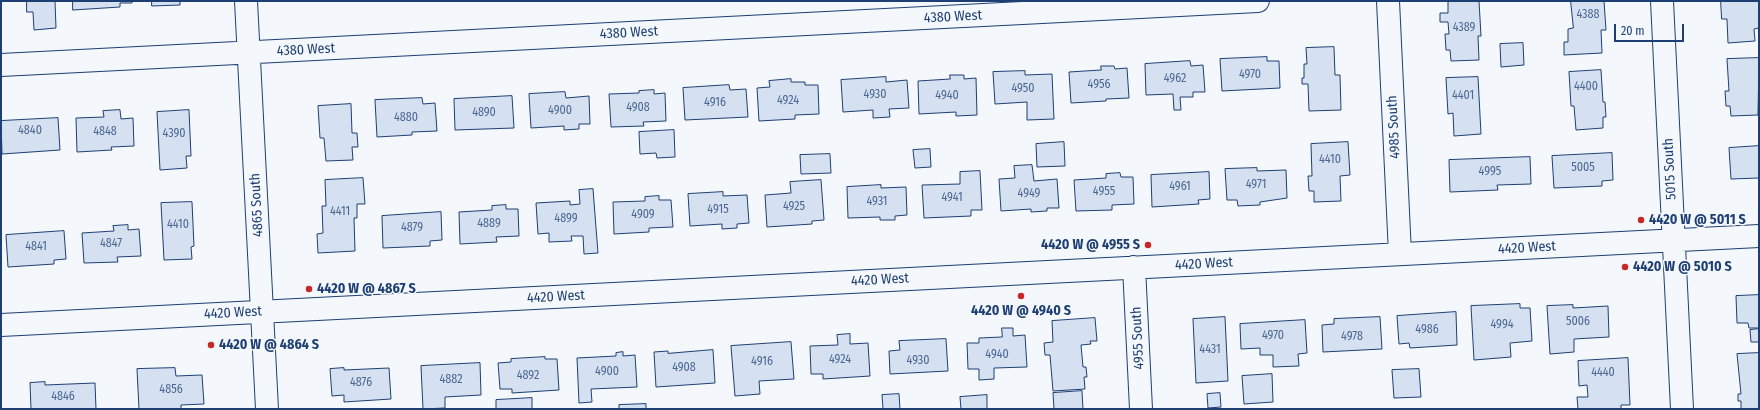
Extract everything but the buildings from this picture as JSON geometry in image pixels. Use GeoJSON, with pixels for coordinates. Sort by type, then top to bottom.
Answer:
{"type":"FeatureCollection","features":[{"type":"Feature","properties":{"kind":"street","name":"4865 South"},"geometry":{"type":"LineString","coordinates":[[246,1],[267,409]]}},
{"type":"Feature","properties":{"kind":"street","name":"4380 West"},"geometry":{"type":"LineString","coordinates":[[1,65],[1258,1]]}},
{"type":"Feature","properties":{"kind":"street","name":"4985 South"},"geometry":{"type":"LineString","coordinates":[[1388,1],[1400,254]]}},
{"type":"Feature","properties":{"kind":"street","name":"5015 South"},"geometry":{"type":"LineString","coordinates":[[1662,1],[1682,409]]}},
{"type":"Feature","properties":{"kind":"street","name":"4420 West"},"geometry":{"type":"LineString","coordinates":[[1,325],[1759,236]]}},
{"type":"Feature","properties":{"kind":"street","name":"4955 South"},"geometry":{"type":"LineString","coordinates":[[1134,267],[1141,409]]}},
{"type":"Feature","properties":{"kind":"place","name":"4420 W @ 5011 S"},"geometry":{"type":"Point","coordinates":[1641,220]}},
{"type":"Feature","properties":{"kind":"place","name":"4420 W @ 4955 S"},"geometry":{"type":"Point","coordinates":[1148,245]}},
{"type":"Feature","properties":{"kind":"place","name":"4420 W @ 5010 S"},"geometry":{"type":"Point","coordinates":[1625,267]}},
{"type":"Feature","properties":{"kind":"place","name":"4420 W @ 4867 S"},"geometry":{"type":"Point","coordinates":[309,289]}},
{"type":"Feature","properties":{"kind":"place","name":"4420 W @ 4940 S"},"geometry":{"type":"Point","coordinates":[1021,296]}},
{"type":"Feature","properties":{"kind":"place","name":"4420 W @ 4864 S"},"geometry":{"type":"Point","coordinates":[211,345]}}]}
